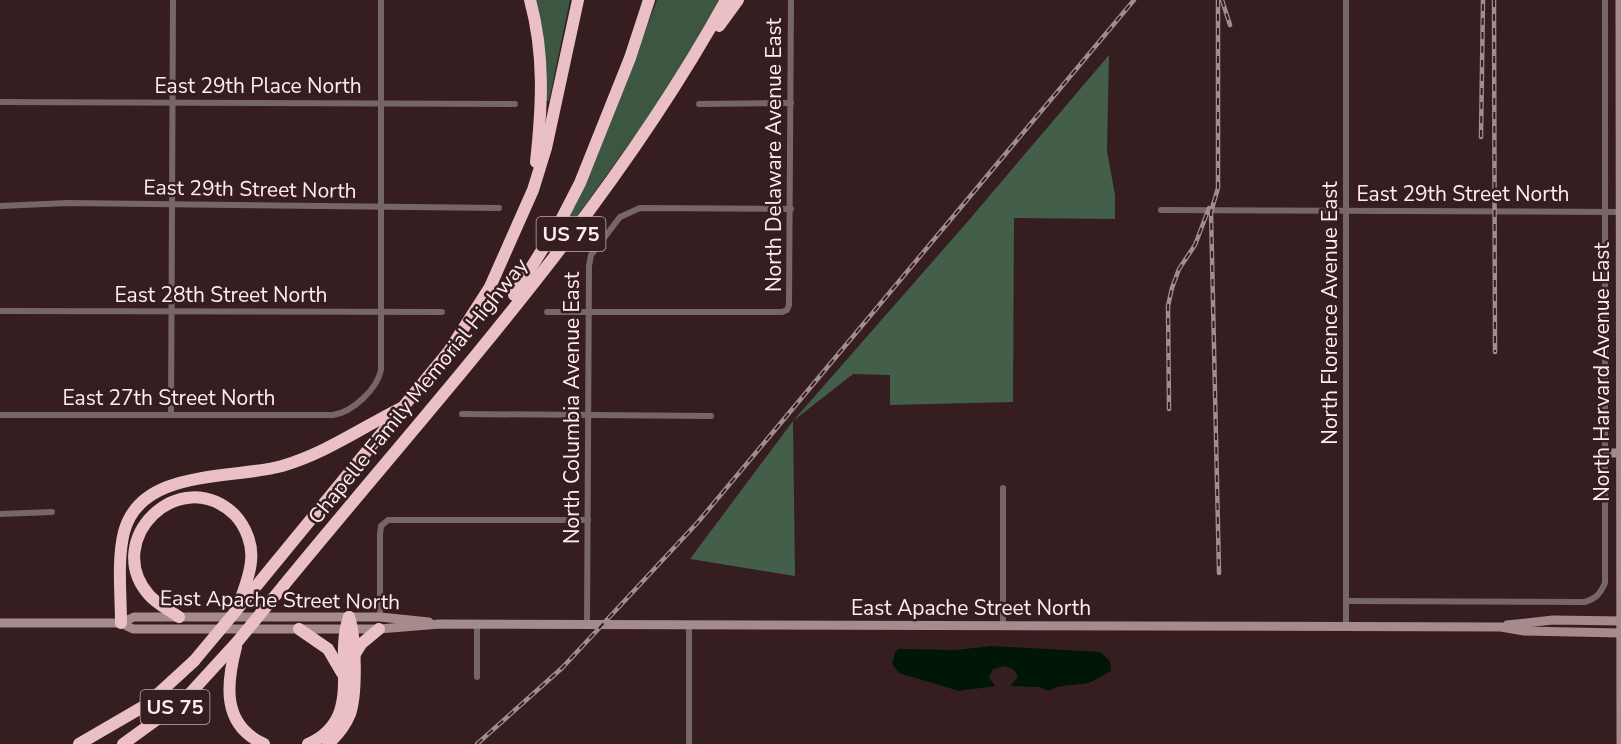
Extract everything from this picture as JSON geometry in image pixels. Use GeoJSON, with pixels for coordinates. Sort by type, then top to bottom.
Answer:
{"type":"FeatureCollection","features":[{"type":"Feature","properties":{"kind":"highway"},"geometry":{"type":"LineString","coordinates":[[530,0],[540,46],[542,82],[533,190]]}},
{"type":"Feature","properties":{"kind":"highway","name":"Chapelle Family Memorial Highway"},"geometry":{"type":"LineString","coordinates":[[79,744],[146,705],[194,661],[235,612],[251,585],[450,351],[477,310],[503,262],[533,190],[546,147],[578,0]]}},
{"type":"Feature","properties":{"kind":"highway"},"geometry":{"type":"LineString","coordinates":[[483,343],[562,219],[580,183],[633,49],[649,0]]}},
{"type":"Feature","properties":{"kind":"highway","name":"Chapelle Family Memorial Highway"},"geometry":{"type":"LineString","coordinates":[[123,744],[185,699],[226,662],[237,641],[577,228],[653,120],[726,0]]}},
{"type":"Feature","properties":{"kind":"highway"},"geometry":{"type":"LineString","coordinates":[[653,120],[738,0]]}},
{"type":"Feature","properties":{"kind":"highway"},"geometry":{"type":"LineString","coordinates":[[121,623],[124,532],[132,513],[146,497],[175,483],[265,470],[301,460],[335,445],[405,406]]}},
{"type":"Feature","properties":{"kind":"highway"},"geometry":{"type":"LineString","coordinates":[[179,617],[149,595],[141,583],[135,562],[135,547],[141,529],[152,514],[168,503],[183,498],[205,499],[221,505],[234,514],[244,527],[251,548],[251,585]]}},
{"type":"Feature","properties":{"kind":"highway"},"geometry":{"type":"LineString","coordinates":[[353,658],[380,623]]}},
{"type":"Feature","properties":{"kind":"highway"},"geometry":{"type":"LineString","coordinates":[[328,744],[344,726],[351,712],[353,658],[349,625]]}},
{"type":"Feature","properties":{"kind":"highway"},"geometry":{"type":"LineString","coordinates":[[308,744],[326,733],[338,716],[343,702],[349,625]]}},
{"type":"Feature","properties":{"kind":"highway"},"geometry":{"type":"LineString","coordinates":[[298,629],[328,649],[337,660],[344,677]]}},
{"type":"Feature","properties":{"kind":"highway"},"geometry":{"type":"LineString","coordinates":[[226,662],[231,711],[246,733],[264,744]]}},
{"type":"Feature","properties":{"kind":"main road","name":"North Harvard Avenue East"},"geometry":{"type":"LineString","coordinates":[[1620,0],[1621,744]]}},
{"type":"Feature","properties":{"kind":"main road"},"geometry":{"type":"LineString","coordinates":[[1604,453],[1620,453]]}},
{"type":"Feature","properties":{"kind":"main road","name":"East Apache Street North"},"geometry":{"type":"LineString","coordinates":[[121,623],[134,616],[349,625]]}},
{"type":"Feature","properties":{"kind":"main road","name":"East Apache Street North"},"geometry":{"type":"LineString","coordinates":[[1501,627],[1553,620],[1620,621]]}},
{"type":"Feature","properties":{"kind":"main road","name":"East Apache Street North"},"geometry":{"type":"LineString","coordinates":[[0,623],[121,623],[133,629],[298,629],[380,623],[1346,626],[1501,627],[1533,631],[1620,633]]}},
{"type":"Feature","properties":{"kind":"street"},"geometry":{"type":"LineString","coordinates":[[171,415],[173,0]]}},
{"type":"Feature","properties":{"kind":"street"},"geometry":{"type":"LineString","coordinates":[[380,311],[381,0]]}},
{"type":"Feature","properties":{"kind":"street","name":"North Delaware Avenue East"},"geometry":{"type":"LineString","coordinates":[[588,312],[782,312],[787,310],[789,305],[791,209],[791,0]]}},
{"type":"Feature","properties":{"kind":"street","name":"North Florence Avenue East"},"geometry":{"type":"LineString","coordinates":[[1346,0],[1346,626]]}},
{"type":"Feature","properties":{"kind":"street","name":"North Harvard Avenue East"},"geometry":{"type":"LineString","coordinates":[[1346,601],[1584,602],[1598,596],[1605,583],[1605,0]]}},
{"type":"Feature","properties":{"kind":"street","name":"East 29th Place North"},"geometry":{"type":"LineString","coordinates":[[0,102],[515,104]]}},
{"type":"Feature","properties":{"kind":"street"},"geometry":{"type":"LineString","coordinates":[[699,104],[791,103]]}},
{"type":"Feature","properties":{"kind":"street","name":"East 29th Street North"},"geometry":{"type":"LineString","coordinates":[[0,206],[68,203],[499,208]]}},
{"type":"Feature","properties":{"kind":"street","name":"North Columbia Avenue East"},"geometry":{"type":"LineString","coordinates":[[587,624],[588,312],[591,255],[620,217],[632,210],[791,209]]}},
{"type":"Feature","properties":{"kind":"street","name":"East 29th Street North"},"geometry":{"type":"LineString","coordinates":[[1161,210],[1621,212]]}},
{"type":"Feature","properties":{"kind":"street","name":"East 28th Street North"},"geometry":{"type":"LineString","coordinates":[[0,311],[442,312]]}},
{"type":"Feature","properties":{"kind":"street","name":"East 27th Street North"},"geometry":{"type":"LineString","coordinates":[[0,415],[338,414],[348,411],[375,386],[379,379],[380,311]]}},
{"type":"Feature","properties":{"kind":"street"},"geometry":{"type":"LineString","coordinates":[[547,312],[588,312]]}},
{"type":"Feature","properties":{"kind":"street"},"geometry":{"type":"LineString","coordinates":[[462,414],[711,417]]}},
{"type":"Feature","properties":{"kind":"street"},"geometry":{"type":"LineString","coordinates":[[1003,488],[1003,626]]}},
{"type":"Feature","properties":{"kind":"street"},"geometry":{"type":"LineString","coordinates":[[0,514],[52,512]]}},
{"type":"Feature","properties":{"kind":"street"},"geometry":{"type":"LineString","coordinates":[[380,623],[380,536],[384,522],[401,518],[588,520]]}},
{"type":"Feature","properties":{"kind":"street"},"geometry":{"type":"LineString","coordinates":[[477,624],[477,677]]}},
{"type":"Feature","properties":{"kind":"street"},"geometry":{"type":"LineString","coordinates":[[689,625],[689,744]]}},
{"type":"Feature","properties":{"kind":"shaded area"},"geometry":{"type":"Polygon","coordinates":[[[534,0],[570,0],[549,101],[546,101],[534,0]]]}},
{"type":"Feature","properties":{"kind":"shaded area"},"geometry":{"type":"Polygon","coordinates":[[[657,0],[720,0],[667,91],[573,222],[568,216],[594,164],[657,0]]]}},
{"type":"Feature","properties":{"kind":"shaded area"},"geometry":{"type":"Polygon","coordinates":[[[1109,55],[1107,151],[1115,195],[1115,219],[1014,218],[1013,402],[890,405],[890,375],[853,374],[793,421],[969,220],[1109,55]]]}},
{"type":"Feature","properties":{"kind":"shaded area"},"geometry":{"type":"Polygon","coordinates":[[[793,421],[795,576],[690,559],[793,421]]]}},
{"type":"Feature","properties":{"kind":"shaded area"},"geometry":{"type":"Polygon","coordinates":[[[992,646],[1100,652],[1110,661],[1111,671],[1089,683],[1056,687],[1049,691],[1039,687],[1010,686],[1018,677],[1014,670],[1005,666],[993,669],[989,677],[995,686],[959,691],[899,673],[892,664],[895,652],[899,649],[955,650],[992,646]]]}},
{"type":"Feature","properties":{"kind":"railway"},"geometry":{"type":"LineString","coordinates":[[477,744],[562,668],[698,522],[1134,0]]}},
{"type":"Feature","properties":{"kind":"railway"},"geometry":{"type":"LineString","coordinates":[[1218,0],[1218,188],[1211,212],[1219,573]]}},
{"type":"Feature","properties":{"kind":"railway"},"geometry":{"type":"LineString","coordinates":[[1222,0],[1230,25]]}},
{"type":"Feature","properties":{"kind":"railway"},"geometry":{"type":"LineString","coordinates":[[1481,137],[1483,0]]}},
{"type":"Feature","properties":{"kind":"railway"},"geometry":{"type":"LineString","coordinates":[[1494,0],[1495,352]]}},
{"type":"Feature","properties":{"kind":"railway"},"geometry":{"type":"LineString","coordinates":[[1169,409],[1168,306],[1179,269],[1195,245],[1209,208]]}}]}
